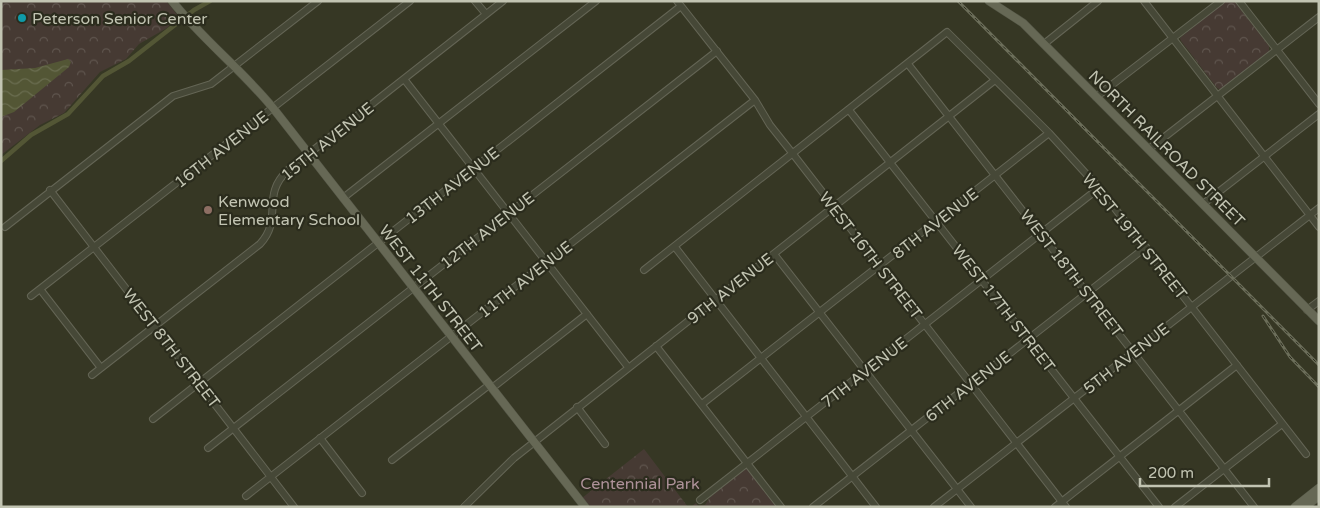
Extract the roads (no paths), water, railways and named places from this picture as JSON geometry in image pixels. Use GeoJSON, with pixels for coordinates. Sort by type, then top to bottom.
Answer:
{"type":"FeatureCollection","features":[{"type":"Feature","properties":{"kind":"main road","name":"WEST 11TH STREET"},"geometry":{"type":"LineString","coordinates":[[172,1],[191,24],[236,66],[273,108],[585,507]]}},
{"type":"Feature","properties":{"kind":"main road","name":"NORTH RAILROAD STREET"},"geometry":{"type":"LineString","coordinates":[[989,1],[1018,19],[1044,44],[1319,321]]}},
{"type":"Feature","properties":{"kind":"main road"},"geometry":{"type":"LineString","coordinates":[[1295,507],[1319,488]]}},
{"type":"Feature","properties":{"kind":"main road"},"geometry":{"type":"LineString","coordinates":[[1305,507],[1319,496]]}},
{"type":"Feature","properties":{"kind":"street"},"geometry":{"type":"LineString","coordinates":[[5,226],[173,96],[211,84],[236,66],[310,4],[318,1]]}},
{"type":"Feature","properties":{"kind":"street","name":"16TH AVENUE"},"geometry":{"type":"LineString","coordinates":[[32,296],[410,1]]}},
{"type":"Feature","properties":{"kind":"street"},"geometry":{"type":"LineString","coordinates":[[475,1],[486,14]]}},
{"type":"Feature","properties":{"kind":"street","name":"15TH AVENUE"},"geometry":{"type":"LineString","coordinates":[[92,375],[266,238],[272,224],[272,199],[276,184],[309,153],[503,1]]}},
{"type":"Feature","properties":{"kind":"street"},"geometry":{"type":"LineString","coordinates":[[343,198],[596,1]]}},
{"type":"Feature","properties":{"kind":"street"},"geometry":{"type":"LineString","coordinates":[[1044,44],[1098,1]]}},
{"type":"Feature","properties":{"kind":"street"},"geometry":{"type":"LineString","coordinates":[[1144,1],[1319,227]]}},
{"type":"Feature","properties":{"kind":"street"},"geometry":{"type":"LineString","coordinates":[[1096,97],[1220,1]]}},
{"type":"Feature","properties":{"kind":"street"},"geometry":{"type":"LineString","coordinates":[[1240,1],[1319,104]]}},
{"type":"Feature","properties":{"kind":"street","name":"WEST 16TH STREET"},"geometry":{"type":"LineString","coordinates":[[679,4],[755,100],[834,208],[1064,504]]}},
{"type":"Feature","properties":{"kind":"street","name":"13TH AVENUE"},"geometry":{"type":"LineString","coordinates":[[153,419],[679,4]]}},
{"type":"Feature","properties":{"kind":"street"},"geometry":{"type":"LineString","coordinates":[[1148,149],[1319,17]]}},
{"type":"Feature","properties":{"kind":"street","name":"WEST 19TH STREET"},"geometry":{"type":"LineString","coordinates":[[908,64],[947,32],[1050,133],[1099,188],[1306,454]]}},
{"type":"Feature","properties":{"kind":"street","name":"12TH AVENUE"},"geometry":{"type":"LineString","coordinates":[[208,448],[717,51]]}},
{"type":"Feature","properties":{"kind":"street"},"geometry":{"type":"LineString","coordinates":[[644,270],[908,64]]}},
{"type":"Feature","properties":{"kind":"street","name":"WEST 18TH STREET"},"geometry":{"type":"LineString","coordinates":[[908,64],[1254,507]]}},
{"type":"Feature","properties":{"kind":"street"},"geometry":{"type":"LineString","coordinates":[[404,79],[628,367]]}},
{"type":"Feature","properties":{"kind":"street","name":"9TH AVENUE"},"geometry":{"type":"LineString","coordinates":[[464,507],[506,465],[577,407],[834,208],[995,80]]}},
{"type":"Feature","properties":{"kind":"street","name":"11TH AVENUE"},"geometry":{"type":"LineString","coordinates":[[246,496],[755,100]]}},
{"type":"Feature","properties":{"kind":"street","name":"WEST 17TH STREET"},"geometry":{"type":"LineString","coordinates":[[849,110],[1159,507]]}},
{"type":"Feature","properties":{"kind":"street"},"geometry":{"type":"LineString","coordinates":[[1203,204],[1319,114]]}},
{"type":"Feature","properties":{"kind":"street","name":"8TH AVENUE"},"geometry":{"type":"LineString","coordinates":[[702,404],[1050,133]]}},
{"type":"Feature","properties":{"kind":"street","name":"7TH AVENUE"},"geometry":{"type":"LineString","coordinates":[[700,500],[1099,188]]}},
{"type":"Feature","properties":{"kind":"street","name":"WEST 8TH STREET"},"geometry":{"type":"LineString","coordinates":[[50,190],[294,507]]}},
{"type":"Feature","properties":{"kind":"street","name":"5TH AVENUE"},"geometry":{"type":"LineString","coordinates":[[934,507],[1319,208]]}},
{"type":"Feature","properties":{"kind":"street"},"geometry":{"type":"LineString","coordinates":[[675,247],[876,507]]}},
{"type":"Feature","properties":{"kind":"street","name":"6TH AVENUE"},"geometry":{"type":"LineString","coordinates":[[813,507],[1146,247]]}},
{"type":"Feature","properties":{"kind":"street"},"geometry":{"type":"LineString","coordinates":[[774,254],[971,507]]}},
{"type":"Feature","properties":{"kind":"street"},"geometry":{"type":"LineString","coordinates":[[40,289],[101,368]]}},
{"type":"Feature","properties":{"kind":"street"},"geometry":{"type":"LineString","coordinates":[[1307,310],[1319,300]]}},
{"type":"Feature","properties":{"kind":"street"},"geometry":{"type":"LineString","coordinates":[[392,460],[587,314]]}},
{"type":"Feature","properties":{"kind":"street"},"geometry":{"type":"LineString","coordinates":[[656,346],[781,507]]}},
{"type":"Feature","properties":{"kind":"street"},"geometry":{"type":"LineString","coordinates":[[1055,507],[1064,504],[1120,456],[1237,365]]}},
{"type":"Feature","properties":{"kind":"street"},"geometry":{"type":"LineString","coordinates":[[577,407],[605,444]]}},
{"type":"Feature","properties":{"kind":"street"},"geometry":{"type":"LineString","coordinates":[[1175,507],[1282,424]]}},
{"type":"Feature","properties":{"kind":"street"},"geometry":{"type":"LineString","coordinates":[[320,438],[362,493]]}},
{"type":"Feature","properties":{"kind":"water"},"geometry":{"type":"Polygon","coordinates":[[[68,59],[71,62],[69,67],[14,112],[1,117],[1,70],[35,68],[68,59]]]}},
{"type":"Feature","properties":{"kind":"waterway"},"geometry":{"type":"LineString","coordinates":[[1,161],[31,135],[68,114],[103,76],[129,61],[194,10],[210,1]]}},
{"type":"Feature","properties":{"kind":"railway"},"geometry":{"type":"LineString","coordinates":[[958,1],[1319,365]]}},
{"type":"Feature","properties":{"kind":"railway"},"geometry":{"type":"LineString","coordinates":[[1263,316],[1290,357],[1319,387]]}},
{"type":"Feature","properties":{"kind":"place","name":"Peterson Senior Center"},"geometry":{"type":"Point","coordinates":[22,18]}},
{"type":"Feature","properties":{"kind":"place","name":"Kenwood Elementary School"},"geometry":{"type":"Point","coordinates":[208,210]}},
{"type":"Feature","properties":{"kind":"park label","name":"Centennial Park"},"geometry":{"type":"Point","coordinates":[640,483]}}]}
